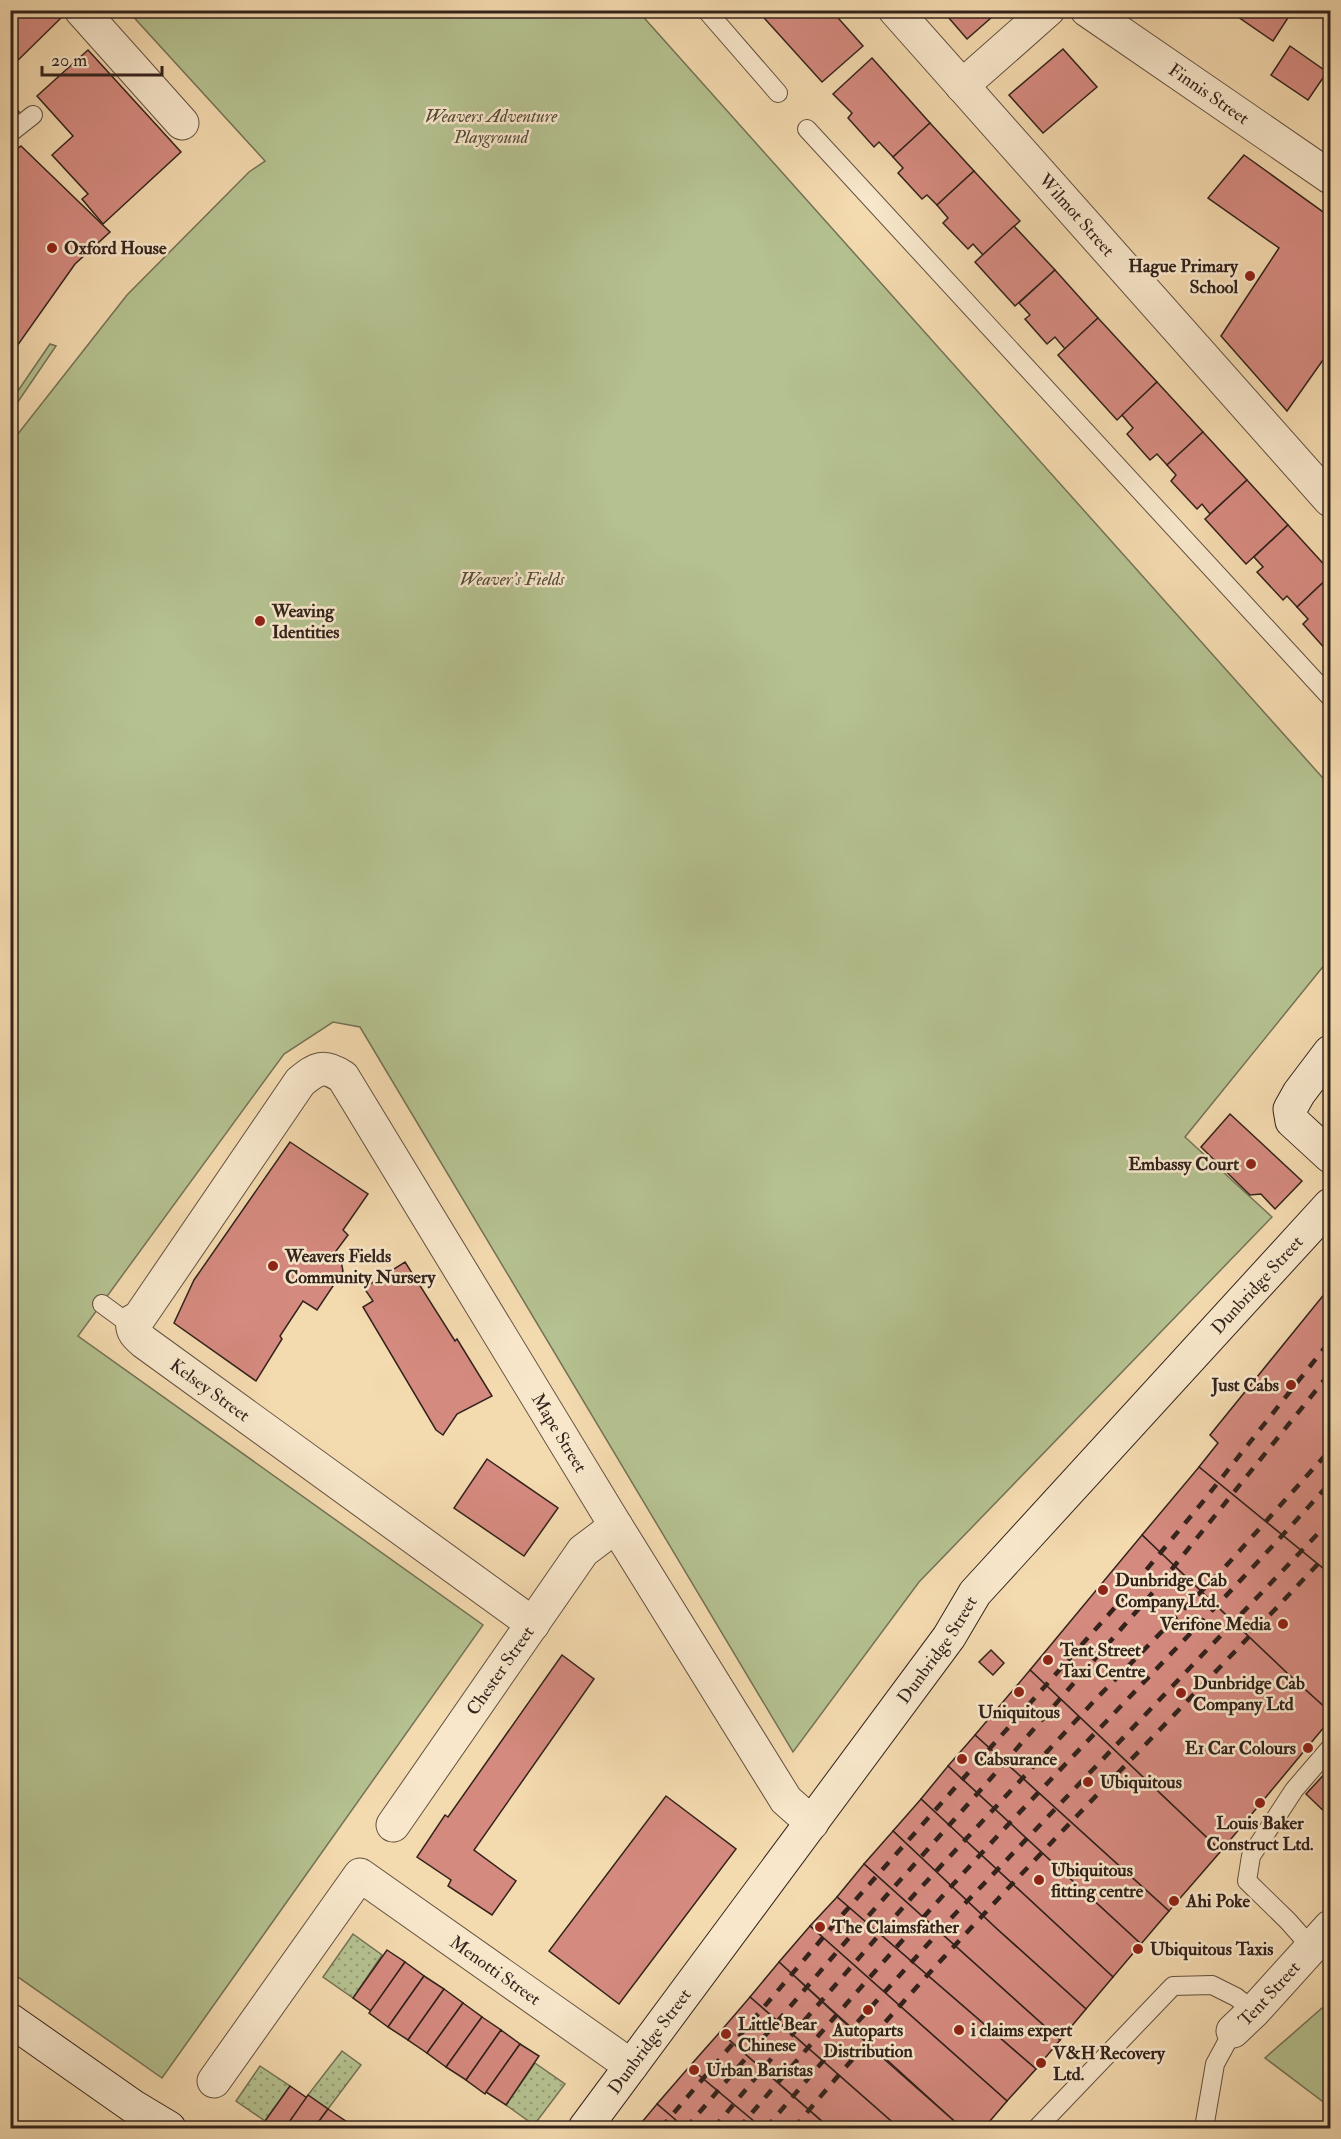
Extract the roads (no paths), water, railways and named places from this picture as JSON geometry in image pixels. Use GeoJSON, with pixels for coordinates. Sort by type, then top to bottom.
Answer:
{"type":"FeatureCollection","features":[{"type":"Feature","properties":{"kind":"street","name":"Wilmot Street"},"geometry":{"type":"LineString","coordinates":[[895,10],[1330,499]]}},
{"type":"Feature","properties":{"kind":"street"},"geometry":{"type":"LineString","coordinates":[[962,86],[1048,10]]}},
{"type":"Feature","properties":{"kind":"street","name":"Finnis Street"},"geometry":{"type":"LineString","coordinates":[[1088,10],[1330,177]]}},
{"type":"Feature","properties":{"kind":"street"},"geometry":{"type":"LineString","coordinates":[[94,15],[182,123]]}},
{"type":"Feature","properties":{"kind":"street"},"geometry":{"type":"LineString","coordinates":[[1330,1052],[1299,1093],[1290,1109],[1292,1121],[1330,1156]]}},
{"type":"Feature","properties":{"kind":"street","name":"Mape Street"},"geometry":{"type":"LineString","coordinates":[[132,1326],[133,1321],[139,1318],[300,1082],[314,1070],[332,1069],[343,1077],[616,1526],[786,1800],[812,1823]]}},
{"type":"Feature","properties":{"kind":"street","name":"Dunbridge Street"},"geometry":{"type":"LineString","coordinates":[[585,2128],[949,1637],[975,1593],[1330,1205]]}},
{"type":"Feature","properties":{"kind":"street","name":"Kelsey Street"},"geometry":{"type":"LineString","coordinates":[[132,1326],[134,1332],[144,1342],[533,1623]]}},
{"type":"Feature","properties":{"kind":"street","name":"Chester Street"},"geometry":{"type":"LineString","coordinates":[[393,1825],[583,1551],[616,1526]]}},
{"type":"Feature","properties":{"kind":"street","name":"Menotti Street"},"geometry":{"type":"LineString","coordinates":[[214,2081],[360,1875],[632,2066]]}},
{"type":"Feature","properties":{"kind":"street","name":"Tent Street"},"geometry":{"type":"LineString","coordinates":[[1243,2021],[1321,1937]]}},
{"type":"Feature","properties":{"kind":"street"},"geometry":{"type":"LineString","coordinates":[[10,2020],[134,2107],[169,2128]]}},
{"type":"Feature","properties":{"kind":"lane"},"geometry":{"type":"LineString","coordinates":[[706,10],[778,93]]}},
{"type":"Feature","properties":{"kind":"lane"},"geometry":{"type":"LineString","coordinates":[[10,133],[33,116]]}},
{"type":"Feature","properties":{"kind":"lane"},"geometry":{"type":"LineString","coordinates":[[807,129],[1330,697]]}},
{"type":"Feature","properties":{"kind":"lane"},"geometry":{"type":"LineString","coordinates":[[102,1304],[132,1326]]}},
{"type":"Feature","properties":{"kind":"lane"},"geometry":{"type":"LineString","coordinates":[[1321,1937],[1288,1921],[1247,1881],[1251,1856],[1294,1790],[1330,1748]]}},
{"type":"Feature","properties":{"kind":"lane"},"geometry":{"type":"LineString","coordinates":[[1037,2128],[1173,1986],[1212,1984],[1236,1997],[1243,2021],[1215,2064],[1204,2128]]}},
{"type":"Feature","properties":{"kind":"railway"},"geometry":{"type":"LineString","coordinates":[[661,2128],[843,1914],[1117,1605],[1201,1504],[1330,1341]]}},
{"type":"Feature","properties":{"kind":"railway"},"geometry":{"type":"LineString","coordinates":[[686,2128],[854,1932],[1155,1590],[1330,1373]]}},
{"type":"Feature","properties":{"kind":"railway"},"geometry":{"type":"LineString","coordinates":[[714,2128],[913,1896],[1096,1699],[1225,1567],[1330,1450]]}},
{"type":"Feature","properties":{"kind":"railway"},"geometry":{"type":"LineString","coordinates":[[739,2128],[970,1866],[1250,1571],[1330,1483]]}},
{"type":"Feature","properties":{"kind":"railway"},"geometry":{"type":"LineString","coordinates":[[766,2128],[835,2047],[955,1914],[1330,1521]]}},
{"type":"Feature","properties":{"kind":"railway"},"geometry":{"type":"LineString","coordinates":[[794,2128],[858,2053],[990,1907],[1330,1551]]}},
{"type":"Feature","properties":{"kind":"place","name":"Oxford House"},"geometry":{"type":"Point","coordinates":[52,248]}},
{"type":"Feature","properties":{"kind":"place","name":"Hague Primary School"},"geometry":{"type":"Point","coordinates":[1250,276]}},
{"type":"Feature","properties":{"kind":"place","name":"Weaving Identities"},"geometry":{"type":"Point","coordinates":[260,621]}},
{"type":"Feature","properties":{"kind":"place","name":"Embassy Court"},"geometry":{"type":"Point","coordinates":[1251,1164]}},
{"type":"Feature","properties":{"kind":"place","name":"Weavers Fields Community Nursery"},"geometry":{"type":"Point","coordinates":[273,1266]}},
{"type":"Feature","properties":{"kind":"place","name":"Just Cabs"},"geometry":{"type":"Point","coordinates":[1291,1385]}},
{"type":"Feature","properties":{"kind":"place","name":"Dunbridge Cab Company Ltd."},"geometry":{"type":"Point","coordinates":[1103,1590]}},
{"type":"Feature","properties":{"kind":"place","name":"Verifone Media"},"geometry":{"type":"Point","coordinates":[1283,1624]}},
{"type":"Feature","properties":{"kind":"place","name":"Tent Street Taxi Centre"},"geometry":{"type":"Point","coordinates":[1048,1660]}},
{"type":"Feature","properties":{"kind":"place","name":"Uniquitous"},"geometry":{"type":"Point","coordinates":[1019,1692]}},
{"type":"Feature","properties":{"kind":"place","name":"Dunbridge Cab Company Ltd"},"geometry":{"type":"Point","coordinates":[1181,1693]}},
{"type":"Feature","properties":{"kind":"place","name":"E1 Car Colours"},"geometry":{"type":"Point","coordinates":[1308,1748]}},
{"type":"Feature","properties":{"kind":"place","name":"Cabsurance"},"geometry":{"type":"Point","coordinates":[962,1759]}},
{"type":"Feature","properties":{"kind":"place","name":"Ubiquitous"},"geometry":{"type":"Point","coordinates":[1088,1782]}},
{"type":"Feature","properties":{"kind":"place","name":"Louis Baker Construct Ltd."},"geometry":{"type":"Point","coordinates":[1260,1803]}},
{"type":"Feature","properties":{"kind":"place","name":"Ubiquitous fitting centre"},"geometry":{"type":"Point","coordinates":[1039,1880]}},
{"type":"Feature","properties":{"kind":"place","name":"Ahi Poke"},"geometry":{"type":"Point","coordinates":[1174,1901]}},
{"type":"Feature","properties":{"kind":"place","name":"The Claimsfather"},"geometry":{"type":"Point","coordinates":[820,1927]}},
{"type":"Feature","properties":{"kind":"place","name":"Ubiquitous Taxis"},"geometry":{"type":"Point","coordinates":[1138,1949]}},
{"type":"Feature","properties":{"kind":"place","name":"Autoparts Distribution"},"geometry":{"type":"Point","coordinates":[868,2010]}},
{"type":"Feature","properties":{"kind":"place","name":"i claims expert"},"geometry":{"type":"Point","coordinates":[959,2030]}},
{"type":"Feature","properties":{"kind":"place","name":"Little Bear Chinese"},"geometry":{"type":"Point","coordinates":[726,2034]}},
{"type":"Feature","properties":{"kind":"place","name":"V&H Recovery Ltd."},"geometry":{"type":"Point","coordinates":[1041,2063]}},
{"type":"Feature","properties":{"kind":"place","name":"Urban Baristas"},"geometry":{"type":"Point","coordinates":[694,2070]}},
{"type":"Feature","properties":{"kind":"park label","name":"Weavers Adventure Playground"},"geometry":{"type":"Point","coordinates":[491,126]}},
{"type":"Feature","properties":{"kind":"park label","name":"Weaver's Fields"},"geometry":{"type":"Point","coordinates":[512,579]}}]}
